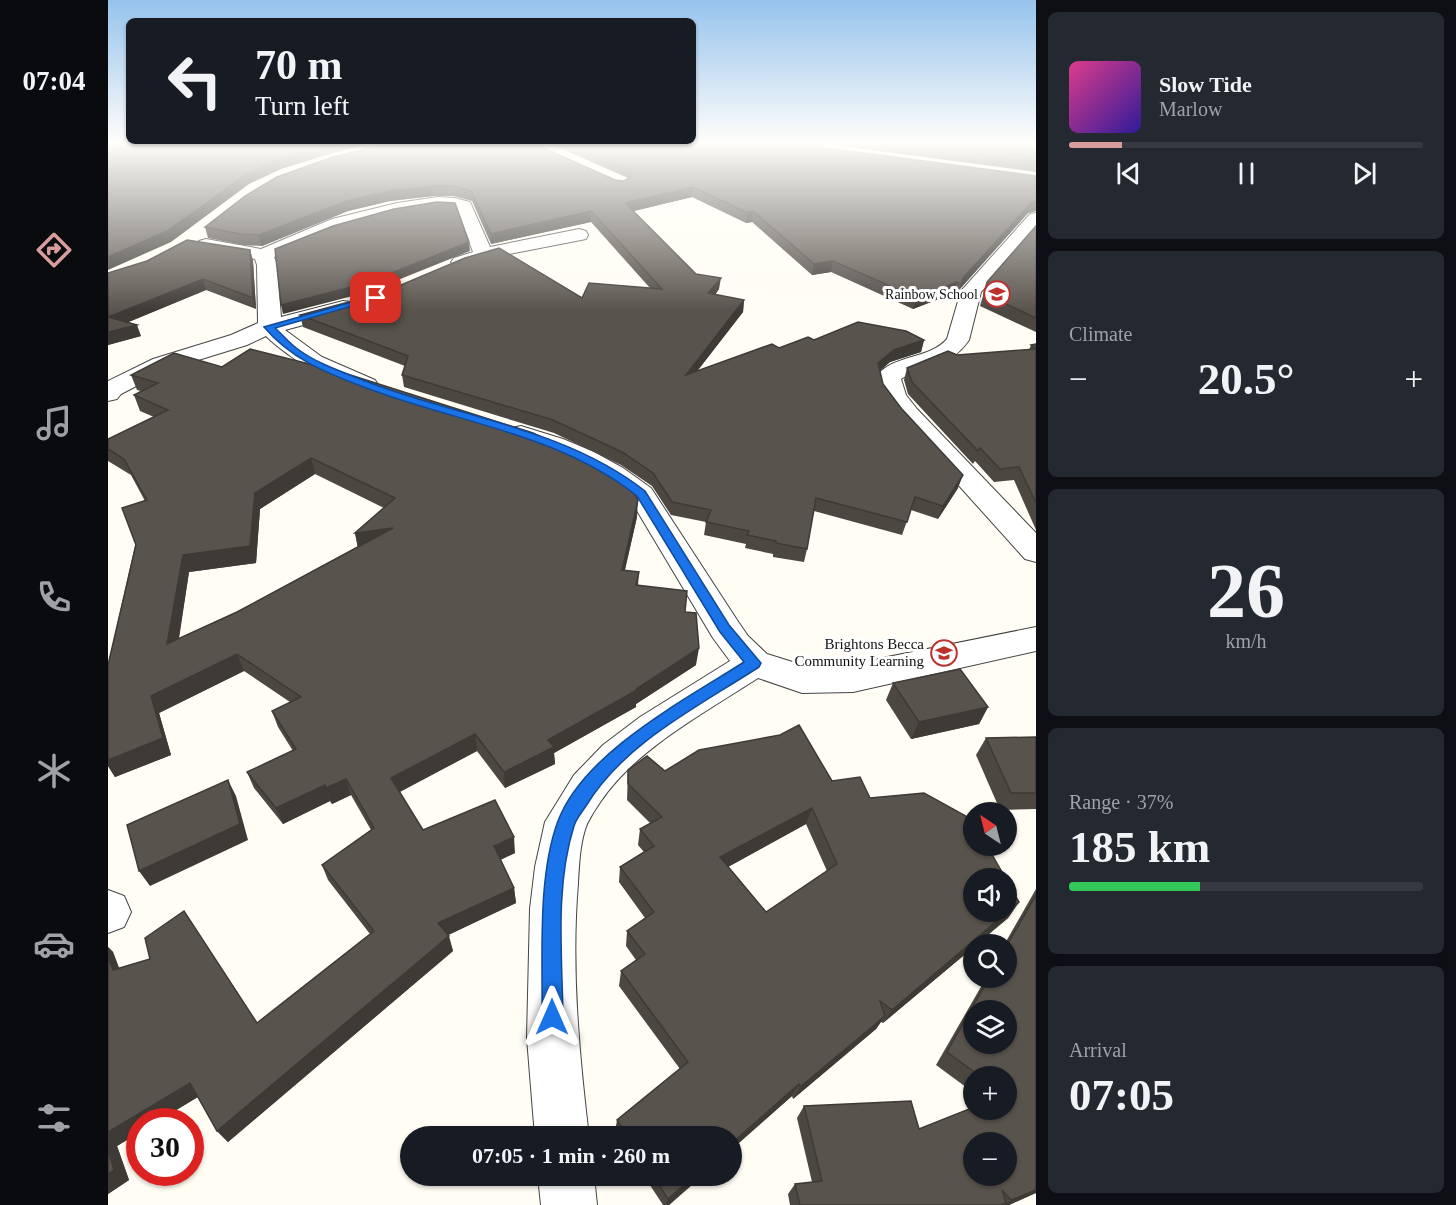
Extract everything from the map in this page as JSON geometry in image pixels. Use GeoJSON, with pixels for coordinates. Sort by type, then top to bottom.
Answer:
{"type":"FeatureCollection","features":[{"type":"Feature","properties":{"kind":"street"},"geometry":{"type":"LineString","coordinates":[[195,236],[263,255],[350,219],[438,201],[458,202],[464,206],[484,255]]}},
{"type":"Feature","properties":{"kind":"street"},"geometry":{"type":"LineString","coordinates":[[1034,221],[971,291],[958,340],[954,346],[938,357],[897,370],[888,377],[894,396],[908,414],[1036,552]]}},
{"type":"Feature","properties":{"kind":"street"},"geometry":{"type":"LineString","coordinates":[[444,268],[484,255],[579,235]]}},
{"type":"Feature","properties":{"kind":"street"},"geometry":{"type":"LineString","coordinates":[[263,255],[267,265],[269,327]]}},
{"type":"Feature","properties":{"kind":"street"},"geometry":{"type":"LineString","coordinates":[[108,394],[112,389],[160,364],[239,340],[269,327],[366,301]]}},
{"type":"Feature","properties":{"kind":"street"},"geometry":{"type":"LineString","coordinates":[[269,327],[295,352],[332,372],[391,394]]}},
{"type":"Feature","properties":{"kind":"street"},"geometry":{"type":"LineString","coordinates":[[500,428],[555,444],[582,456],[641,494],[724,629],[754,663],[802,679],[853,678],[1036,639]]}},
{"type":"Feature","properties":{"kind":"street"},"geometry":{"type":"LineString","coordinates":[[561,1126],[552,1038],[553,909],[557,867],[566,822],[588,787],[617,756],[653,728],[754,663]]}},
{"type":"Feature","properties":{"kind":"street"},"geometry":{"type":"LineString","coordinates":[[567,1186],[569,1205]]}},
{"type":"Feature","properties":{"kind":"building"},"geometry":{"type":"Polygon","coordinates":[[[108,198],[213,198],[167,231],[108,257],[108,198]]]}},
{"type":"Feature","properties":{"kind":"building"},"geometry":{"type":"Polygon","coordinates":[[[242,198],[359,198],[259,235],[205,227],[242,198]]]}},
{"type":"Feature","properties":{"kind":"building"},"geometry":{"type":"Polygon","coordinates":[[[474,198],[645,198],[625,203],[696,274],[721,278],[708,293],[744,300],[686,375],[772,344],[779,348],[808,337],[814,340],[858,322],[906,331],[924,340],[894,350],[878,363],[883,384],[901,408],[963,475],[943,506],[915,497],[907,522],[816,498],[807,549],[776,543],[776,541],[747,535],[749,531],[706,522],[711,510],[672,502],[653,473],[622,452],[553,420],[402,375],[408,356],[300,315],[382,293],[465,258],[499,248],[582,298],[589,283],[662,289],[591,211],[491,234],[474,198]]]}},
{"type":"Feature","properties":{"kind":"building"},"geometry":{"type":"Polygon","coordinates":[[[717,198],[1036,198],[1036,201],[1032,202],[963,278],[961,284],[957,282],[917,298],[833,261],[814,264],[753,211],[748,213],[717,198]]]}},
{"type":"Feature","properties":{"kind":"building"},"geometry":{"type":"Polygon","coordinates":[[[437,202],[455,203],[469,242],[367,283],[281,305],[275,249],[333,226],[394,209],[437,202]]]}},
{"type":"Feature","properties":{"kind":"building"},"geometry":{"type":"Polygon","coordinates":[[[1036,226],[1036,318],[984,294],[987,282],[1036,226]]]}},
{"type":"Feature","properties":{"kind":"building"},"geometry":{"type":"Polygon","coordinates":[[[187,240],[250,250],[253,298],[203,279],[108,317],[108,273],[147,261],[187,240]]]}},
{"type":"Feature","properties":{"kind":"building"},"geometry":{"type":"Polygon","coordinates":[[[108,317],[137,325],[108,332],[108,317]]]}},
{"type":"Feature","properties":{"kind":"building"},"geometry":{"type":"Polygon","coordinates":[[[250,349],[341,372],[533,433],[599,465],[629,485],[638,500],[622,570],[639,572],[636,585],[687,591],[685,612],[696,613],[699,648],[637,690],[548,740],[554,747],[504,772],[475,734],[391,778],[423,830],[495,800],[514,837],[494,846],[514,888],[438,923],[449,936],[217,1131],[190,1083],[148,1108],[126,1108],[126,1121],[108,1132],[108,957],[113,970],[150,959],[145,938],[184,911],[257,1023],[374,931],[322,865],[374,828],[346,779],[326,788],[325,785],[276,808],[247,772],[296,749],[272,711],[301,697],[237,654],[151,696],[163,738],[108,760],[108,665],[136,545],[122,508],[147,500],[124,459],[108,449],[108,439],[168,410],[134,395],[158,383],[131,375],[174,353],[222,367],[250,349]],[[311,458],[255,493],[250,546],[183,555],[167,644],[237,612],[393,528],[355,533],[395,498],[311,458]]]}},
{"type":"Feature","properties":{"kind":"building"},"geometry":{"type":"Polygon","coordinates":[[[1036,349],[1036,503],[1019,467],[1000,469],[980,448],[978,451],[912,382],[907,368],[948,351],[957,355],[1036,349]]]}},
{"type":"Feature","properties":{"kind":"building"},"geometry":{"type":"Polygon","coordinates":[[[960,669],[988,707],[919,722],[893,683],[960,669]]]}},
{"type":"Feature","properties":{"kind":"building"},"geometry":{"type":"Polygon","coordinates":[[[799,725],[832,781],[860,777],[870,798],[924,793],[963,814],[963,856],[993,856],[1000,868],[963,868],[963,922],[995,922],[981,934],[963,934],[963,950],[892,1010],[880,1001],[885,1016],[800,1087],[799,1084],[742,1134],[742,1126],[621,1126],[617,1120],[688,1062],[621,971],[645,954],[627,931],[654,912],[620,867],[654,846],[640,829],[662,817],[628,784],[628,770],[647,756],[665,771],[699,750],[780,735],[799,725]],[[812,808],[720,857],[766,912],[837,864],[812,808]]]}},
{"type":"Feature","properties":{"kind":"building"},"geometry":{"type":"Polygon","coordinates":[[[1036,737],[1036,793],[1011,793],[986,738],[1036,737]]]}},
{"type":"Feature","properties":{"kind":"building"},"geometry":{"type":"Polygon","coordinates":[[[228,780],[240,824],[139,871],[127,825],[228,780]]]}},
{"type":"Feature","properties":{"kind":"building"},"geometry":{"type":"Polygon","coordinates":[[[1036,895],[1036,1190],[1011,1200],[1002,1190],[1006,1203],[1001,1205],[800,1205],[795,1184],[822,1181],[804,1106],[911,1101],[919,1129],[963,1111],[963,1120],[1017,1120],[1017,1066],[966,1066],[947,1052],[963,1024],[963,1054],[1017,1054],[1017,1000],[977,1000],[983,988],[1017,988],[1017,934],[1014,934],[1036,895]]]}},
{"type":"Feature","properties":{"kind":"building"},"geometry":{"type":"Polygon","coordinates":[[[108,1150],[114,1170],[108,1174],[108,1150]]]}},
{"type":"Feature","properties":{"kind":"building"},"geometry":{"type":"Polygon","coordinates":[[[660,1186],[683,1186],[668,1199],[660,1186]]]}},
{"type":"Feature","properties":{"kind":"place","name":"Rainbow School"},"geometry":{"type":"Point","coordinates":[997,294]}},
{"type":"Feature","properties":{"kind":"place","name":"Brightons Becca Community Learning"},"geometry":{"type":"Point","coordinates":[944,653]}},
{"type":"Feature","properties":{"kind":"route"},"geometry":{"type":"LineString","coordinates":[[376,298],[269,327],[286,346],[332,372],[401,398],[555,444],[601,466],[627,483],[641,494],[724,629],[754,663],[653,728],[617,756],[588,787],[566,822],[557,867],[553,909],[552,1017]]}}]}
